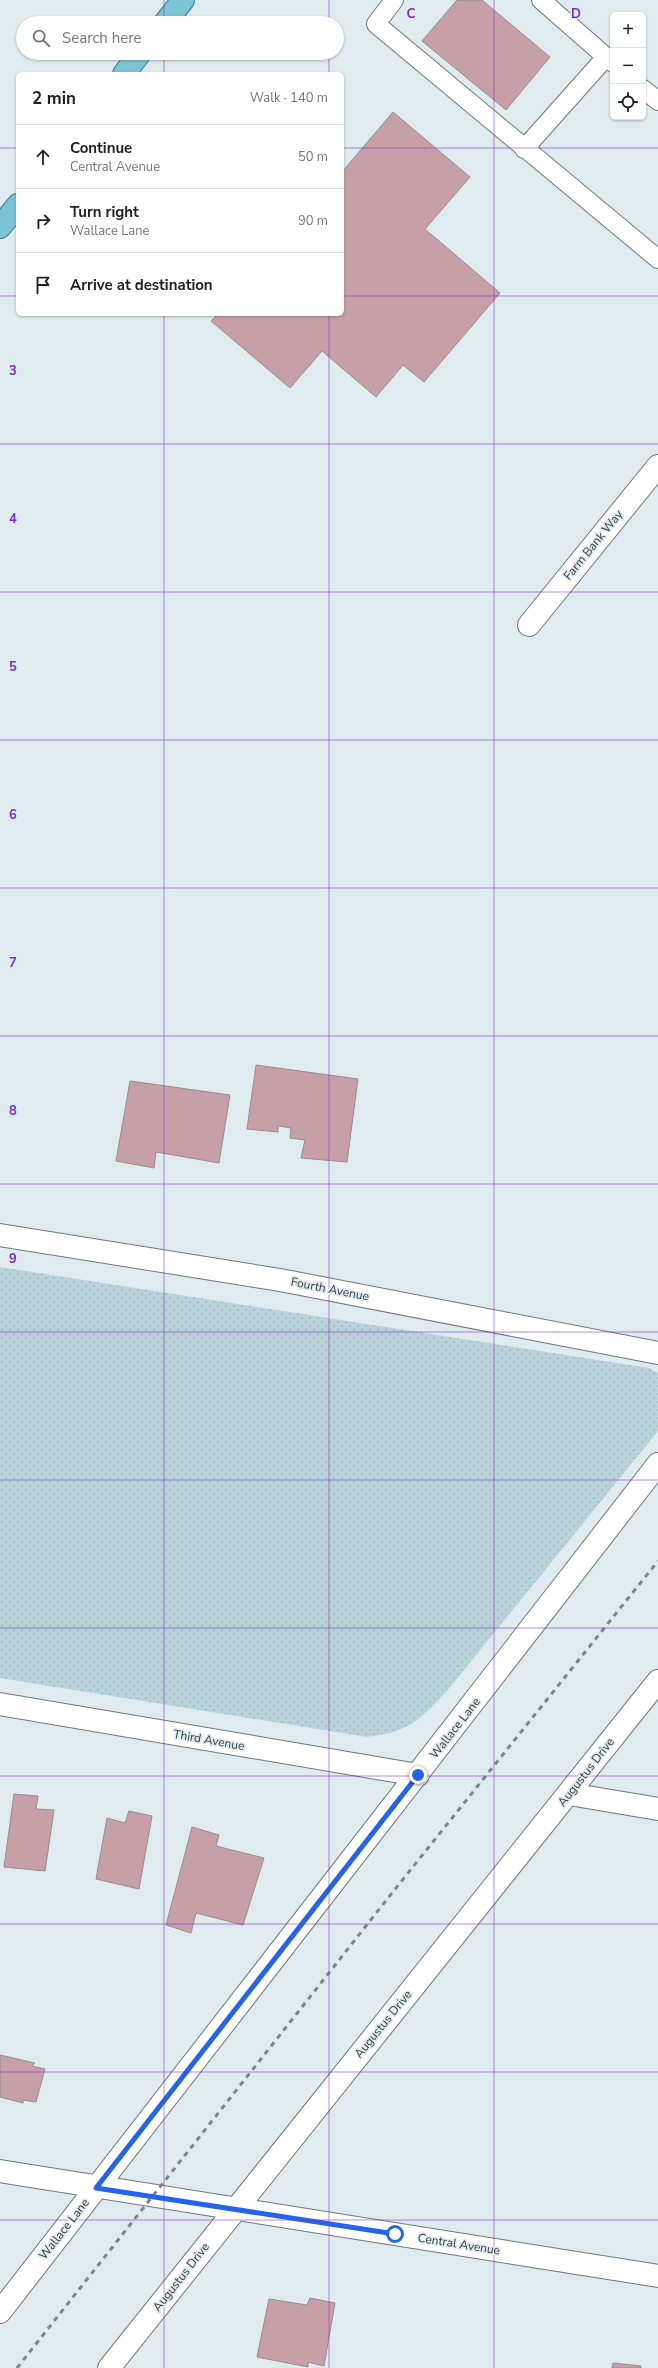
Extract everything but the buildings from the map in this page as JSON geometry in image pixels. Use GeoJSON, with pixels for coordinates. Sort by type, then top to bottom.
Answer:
{"type":"FeatureCollection","features":[{"type":"Feature","properties":{"kind":"main road"},"geometry":{"type":"LineString","coordinates":[[170,16],[183,0]]}},
{"type":"Feature","properties":{"kind":"main road"},"geometry":{"type":"LineString","coordinates":[[126,72],[135,60]]}},
{"type":"Feature","properties":{"kind":"main road"},"geometry":{"type":"LineString","coordinates":[[0,227],[16,207]]}},
{"type":"Feature","properties":{"kind":"street","name":"Farm Bank Way"},"geometry":{"type":"LineString","coordinates":[[529,625],[658,466]]}},
{"type":"Feature","properties":{"kind":"street","name":"Fourth Avenue"},"geometry":{"type":"LineString","coordinates":[[0,1235],[280,1280],[658,1353]]}},
{"type":"Feature","properties":{"kind":"street","name":"Wallace Lane"},"geometry":{"type":"LineString","coordinates":[[0,2312],[658,1464]]}},
{"type":"Feature","properties":{"kind":"street","name":"Augustus Drive"},"geometry":{"type":"LineString","coordinates":[[109,2368],[234,2209],[569,1794],[658,1681]]}},
{"type":"Feature","properties":{"kind":"street","name":"Third Avenue"},"geometry":{"type":"LineString","coordinates":[[0,1704],[418,1775]]}},
{"type":"Feature","properties":{"kind":"street"},"geometry":{"type":"LineString","coordinates":[[569,1794],[658,1809]]}},
{"type":"Feature","properties":{"kind":"street","name":"Central Avenue"},"geometry":{"type":"LineString","coordinates":[[0,2172],[658,2276]]}},
{"type":"Feature","properties":{"kind":"lane"},"geometry":{"type":"LineString","coordinates":[[394,0],[376,24],[524,149],[658,259]]}},
{"type":"Feature","properties":{"kind":"lane"},"geometry":{"type":"LineString","coordinates":[[524,149],[609,60],[541,0]]}},
{"type":"Feature","properties":{"kind":"lane"},"geometry":{"type":"LineString","coordinates":[[646,92],[658,102]]}},
{"type":"Feature","properties":{"kind":"shaded area"},"geometry":{"type":"Polygon","coordinates":[[[0,1267],[649,1368],[658,1373],[658,1431],[447,1691],[420,1718],[404,1728],[394,1732],[367,1737],[0,1678],[0,1267]]]}},
{"type":"Feature","properties":{"kind":"railway"},"geometry":{"type":"LineString","coordinates":[[17,2368],[392,1893],[658,1561]]}},
{"type":"Feature","properties":{"kind":"route"},"geometry":{"type":"LineString","coordinates":[[395,2234],[96,2188],[418,1775]]}}]}
